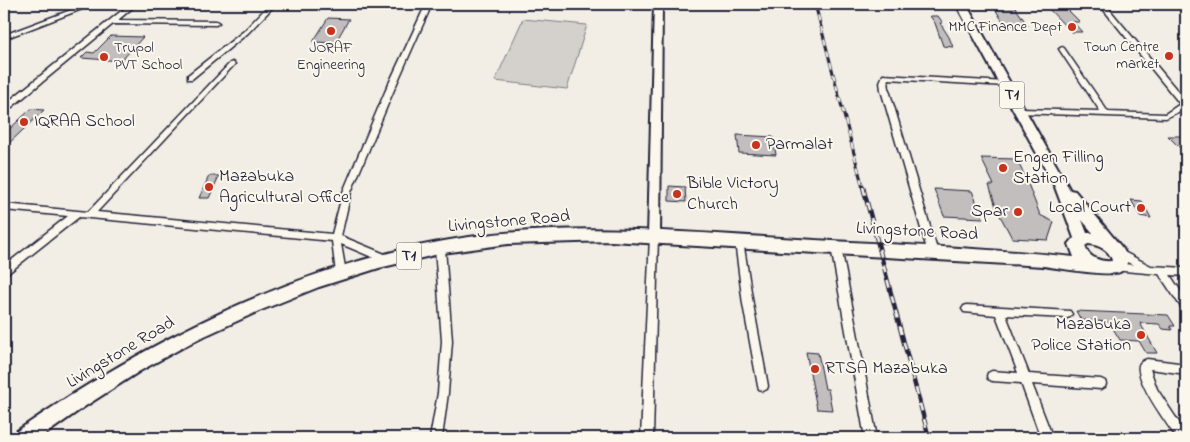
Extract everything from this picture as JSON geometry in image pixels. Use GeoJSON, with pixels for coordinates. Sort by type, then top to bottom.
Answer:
{"type":"FeatureCollection","features":[{"type":"Feature","properties":{"kind":"highway","name":"T1"},"geometry":{"type":"LineString","coordinates":[[961,4],[1062,187],[1116,257]]}},
{"type":"Feature","properties":{"kind":"highway","name":"T1"},"geometry":{"type":"LineString","coordinates":[[1062,187],[1086,261],[1093,264]]}},
{"type":"Feature","properties":{"kind":"highway","name":"Livingstone Road"},"geometry":{"type":"LineString","coordinates":[[24,438],[133,367],[194,333],[247,309],[341,273],[440,248],[508,238],[654,236],[1043,260],[1093,264],[1105,268],[1116,257],[1102,241],[1095,238],[1043,260]]}},
{"type":"Feature","properties":{"kind":"main road"},"geometry":{"type":"LineString","coordinates":[[654,236],[658,4]]}},
{"type":"Feature","properties":{"kind":"street"},"geometry":{"type":"LineString","coordinates":[[4,6],[9,4]]}},
{"type":"Feature","properties":{"kind":"street"},"geometry":{"type":"LineString","coordinates":[[4,37],[92,4]]}},
{"type":"Feature","properties":{"kind":"street"},"geometry":{"type":"LineString","coordinates":[[4,109],[134,4]]}},
{"type":"Feature","properties":{"kind":"street"},"geometry":{"type":"LineString","coordinates":[[190,77],[237,40],[273,4]]}},
{"type":"Feature","properties":{"kind":"street"},"geometry":{"type":"LineString","coordinates":[[341,273],[336,238],[346,192],[428,4]]}},
{"type":"Feature","properties":{"kind":"street"},"geometry":{"type":"LineString","coordinates":[[1020,111],[1166,116],[1186,105],[1102,4]]}},
{"type":"Feature","properties":{"kind":"street"},"geometry":{"type":"LineString","coordinates":[[113,22],[216,23]]}},
{"type":"Feature","properties":{"kind":"street"},"geometry":{"type":"LineString","coordinates":[[1062,49],[1106,114]]}},
{"type":"Feature","properties":{"kind":"street"},"geometry":{"type":"LineString","coordinates":[[91,214],[232,64]]}},
{"type":"Feature","properties":{"kind":"street"},"geometry":{"type":"LineString","coordinates":[[933,253],[885,90],[885,77],[1006,84]]}},
{"type":"Feature","properties":{"kind":"street"},"geometry":{"type":"LineString","coordinates":[[4,208],[76,215],[91,214],[336,238],[389,260]]}},
{"type":"Feature","properties":{"kind":"street"},"geometry":{"type":"LineString","coordinates":[[4,272],[76,215]]}},
{"type":"Feature","properties":{"kind":"street"},"geometry":{"type":"LineString","coordinates":[[647,438],[654,236]]}},
{"type":"Feature","properties":{"kind":"street"},"geometry":{"type":"LineString","coordinates":[[739,241],[763,386]]}},
{"type":"Feature","properties":{"kind":"street"},"geometry":{"type":"LineString","coordinates":[[836,247],[871,438]]}},
{"type":"Feature","properties":{"kind":"street"},"geometry":{"type":"LineString","coordinates":[[436,438],[444,393],[447,341],[440,248]]}},
{"type":"Feature","properties":{"kind":"street"},"geometry":{"type":"LineString","coordinates":[[1116,257],[1157,270],[1186,272]]}},
{"type":"Feature","properties":{"kind":"street"},"geometry":{"type":"LineString","coordinates":[[1116,257],[1157,270],[1186,307]]}},
{"type":"Feature","properties":{"kind":"street"},"geometry":{"type":"LineString","coordinates":[[967,309],[1067,314]]}},
{"type":"Feature","properties":{"kind":"street"},"geometry":{"type":"LineString","coordinates":[[1000,311],[1047,438]]}},
{"type":"Feature","properties":{"kind":"street"},"geometry":{"type":"LineString","coordinates":[[1183,433],[1150,386],[1144,366],[1156,365],[1186,369]]}},
{"type":"Feature","properties":{"kind":"street"},"geometry":{"type":"LineString","coordinates":[[992,376],[1101,384]]}},
{"type":"Feature","properties":{"kind":"shaded area"},"geometry":{"type":"Polygon","coordinates":[[[523,19],[587,25],[567,89],[495,81],[523,19]]]}},
{"type":"Feature","properties":{"kind":"building"},"geometry":{"type":"Polygon","coordinates":[[[992,4],[1013,4],[1028,26],[1005,25],[992,4]]]}},
{"type":"Feature","properties":{"kind":"building"},"geometry":{"type":"Polygon","coordinates":[[[1044,4],[1062,4],[1080,22],[1073,22],[1082,32],[1071,32],[1044,4]]]}},
{"type":"Feature","properties":{"kind":"building"},"geometry":{"type":"Polygon","coordinates":[[[930,16],[938,16],[953,47],[943,46],[935,23],[930,16]]]}},
{"type":"Feature","properties":{"kind":"building","name":"JORAF Engineering"},"geometry":{"type":"Polygon","coordinates":[[[328,18],[349,19],[335,43],[313,42],[328,18]]]}},
{"type":"Feature","properties":{"kind":"building"},"geometry":{"type":"Polygon","coordinates":[[[111,36],[143,37],[121,61],[81,58],[87,52],[94,53],[111,36]]]}},
{"type":"Feature","properties":{"kind":"building","name":"IQRAA School"},"geometry":{"type":"Polygon","coordinates":[[[31,109],[44,110],[4,148],[4,134],[31,109]]]}},
{"type":"Feature","properties":{"kind":"building","name":"Parmalat"},"geometry":{"type":"Polygon","coordinates":[[[737,135],[773,137],[776,155],[739,153],[737,135]]]}},
{"type":"Feature","properties":{"kind":"building"},"geometry":{"type":"Polygon","coordinates":[[[1168,136],[1184,136],[1186,140],[1186,154],[1168,136]]]}},
{"type":"Feature","properties":{"kind":"building","name":"Spar"},"geometry":{"type":"Polygon","coordinates":[[[981,158],[1016,159],[1025,176],[1040,215],[1054,222],[1048,240],[1012,238],[997,210],[989,185],[994,185],[981,158]]]}},
{"type":"Feature","properties":{"kind":"building","name":"Mazabuka Agricultural Office"},"geometry":{"type":"Polygon","coordinates":[[[209,176],[219,176],[209,198],[199,198],[209,176]]]}},
{"type":"Feature","properties":{"kind":"building","name":"Bible Victory Church"},"geometry":{"type":"Polygon","coordinates":[[[669,186],[685,187],[686,202],[669,201],[669,186]]]}},
{"type":"Feature","properties":{"kind":"building"},"geometry":{"type":"Polygon","coordinates":[[[934,189],[972,191],[983,218],[944,216],[934,189]]]}},
{"type":"Feature","properties":{"kind":"building","name":"Local Court"},"geometry":{"type":"Polygon","coordinates":[[[1131,200],[1142,201],[1151,218],[1140,216],[1131,200]]]}},
{"type":"Feature","properties":{"kind":"building","name":"Mazabuka Police Station"},"geometry":{"type":"Polygon","coordinates":[[[1076,311],[1168,315],[1175,326],[1170,326],[1172,330],[1163,329],[1159,324],[1140,323],[1157,353],[1146,353],[1139,341],[1120,340],[1109,322],[1081,320],[1076,311]]]}},
{"type":"Feature","properties":{"kind":"building"},"geometry":{"type":"Polygon","coordinates":[[[806,352],[818,353],[825,389],[828,389],[832,410],[817,409],[806,352]]]}},
{"type":"Feature","properties":{"kind":"railway"},"geometry":{"type":"LineString","coordinates":[[815,4],[863,188]]}},
{"type":"Feature","properties":{"kind":"railway"},"geometry":{"type":"LineString","coordinates":[[863,187],[929,438]]}},
{"type":"Feature","properties":{"kind":"place","name":"MMC Finance Dept"},"geometry":{"type":"Point","coordinates":[1072,27]}},
{"type":"Feature","properties":{"kind":"place","name":"JORAF Engineering"},"geometry":{"type":"Point","coordinates":[331,31]}},
{"type":"Feature","properties":{"kind":"place","name":"Town Centre market"},"geometry":{"type":"Point","coordinates":[1169,56]}},
{"type":"Feature","properties":{"kind":"place","name":"Trupol PVT School"},"geometry":{"type":"Point","coordinates":[104,57]}},
{"type":"Feature","properties":{"kind":"place","name":"IQRAA School"},"geometry":{"type":"Point","coordinates":[24,122]}},
{"type":"Feature","properties":{"kind":"place","name":"Parmalat"},"geometry":{"type":"Point","coordinates":[756,145]}},
{"type":"Feature","properties":{"kind":"place","name":"Engen Filling Station"},"geometry":{"type":"Point","coordinates":[1003,168]}},
{"type":"Feature","properties":{"kind":"place","name":"Mazabuka Agricultural Office"},"geometry":{"type":"Point","coordinates":[209,187]}},
{"type":"Feature","properties":{"kind":"place","name":"Bible Victory Church"},"geometry":{"type":"Point","coordinates":[677,194]}},
{"type":"Feature","properties":{"kind":"place","name":"Local Court"},"geometry":{"type":"Point","coordinates":[1141,208]}},
{"type":"Feature","properties":{"kind":"place","name":"Spar"},"geometry":{"type":"Point","coordinates":[1018,212]}},
{"type":"Feature","properties":{"kind":"place","name":"Mazabuka Police Station"},"geometry":{"type":"Point","coordinates":[1141,335]}},
{"type":"Feature","properties":{"kind":"place","name":"RTSA Mazabuka"},"geometry":{"type":"Point","coordinates":[815,369]}}]}
